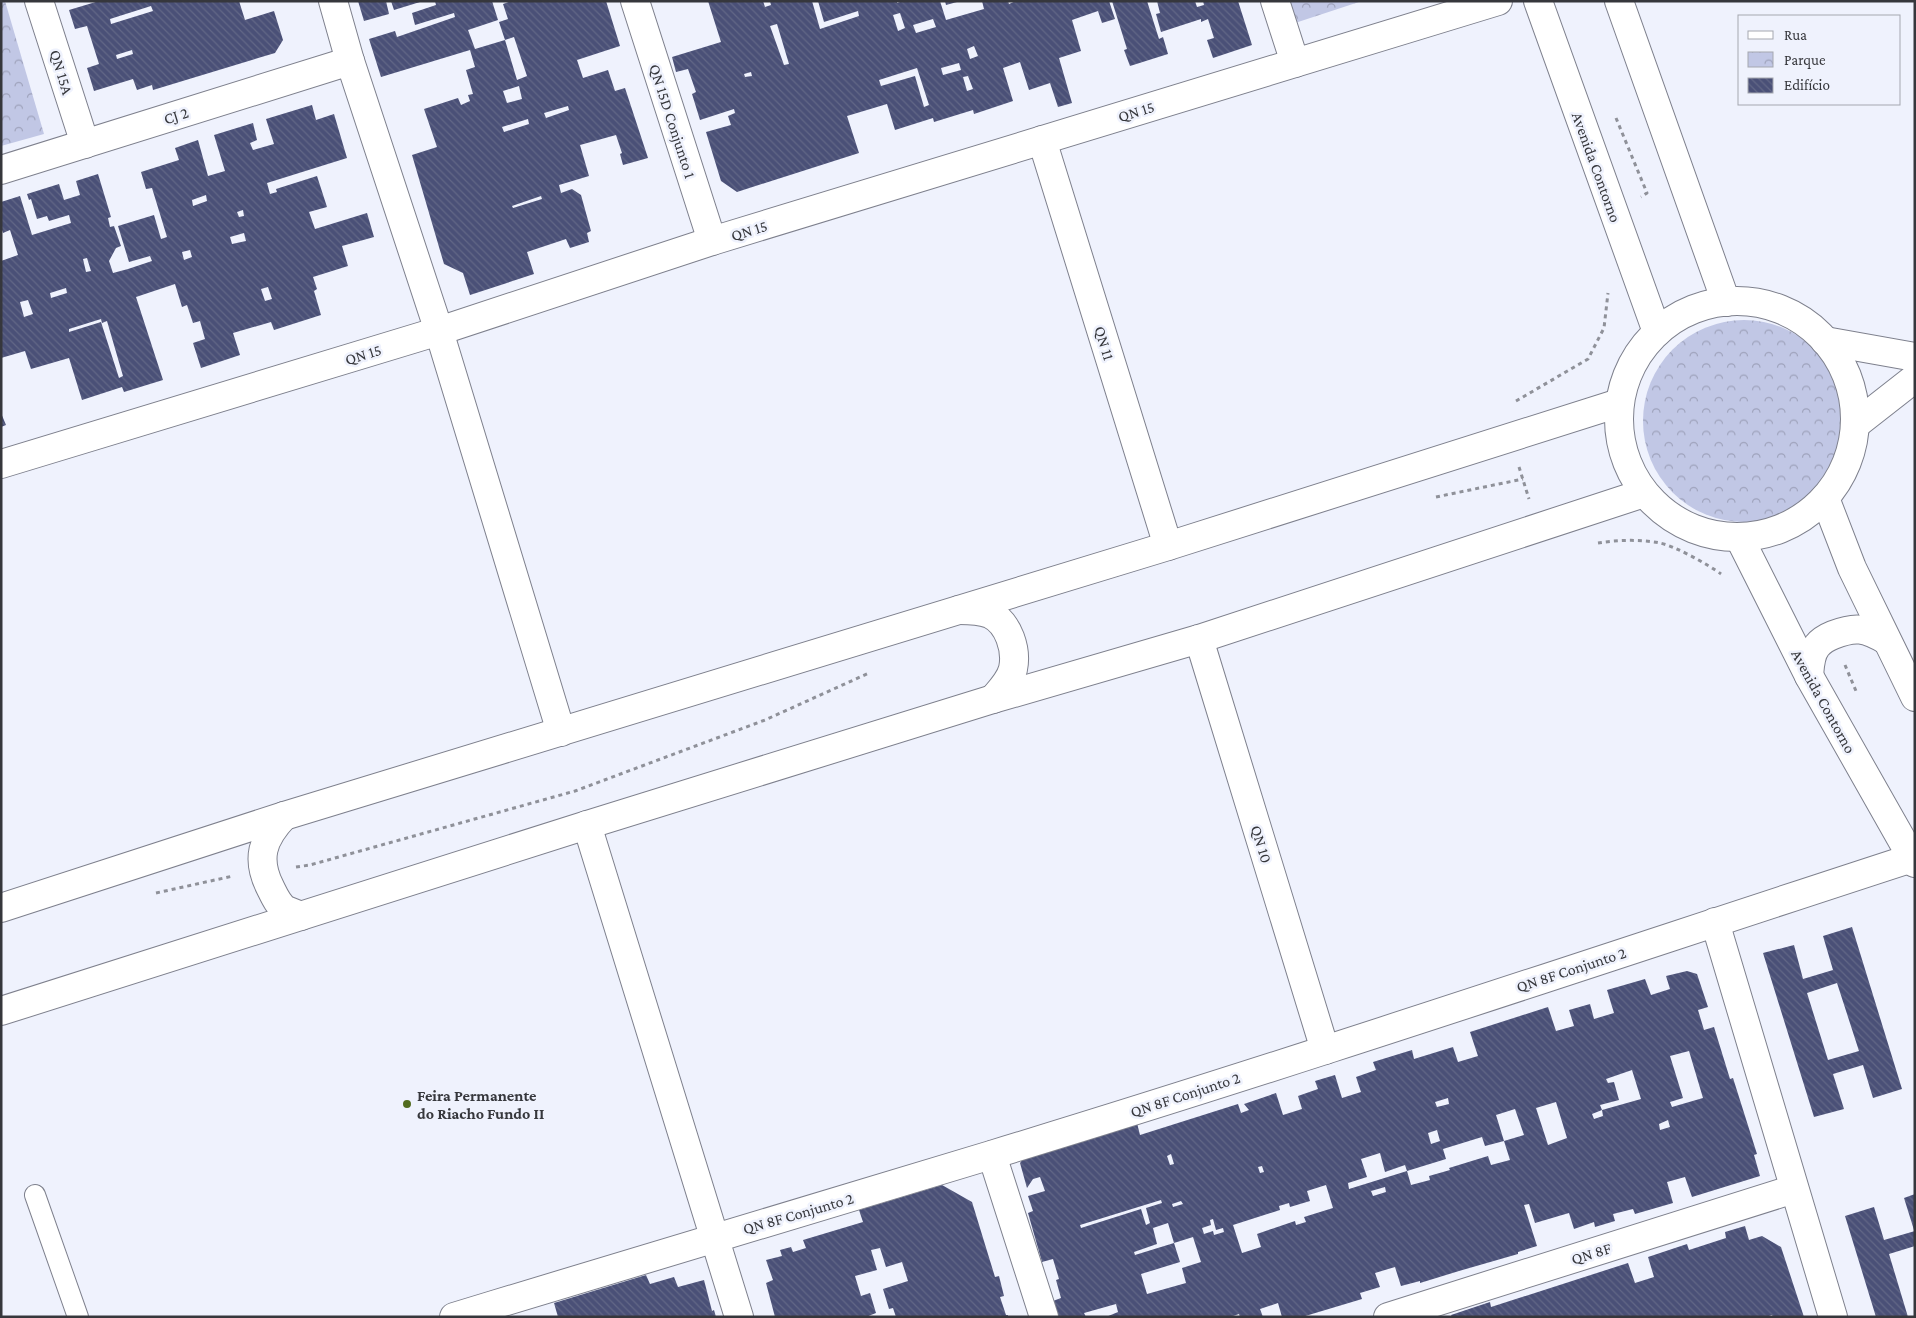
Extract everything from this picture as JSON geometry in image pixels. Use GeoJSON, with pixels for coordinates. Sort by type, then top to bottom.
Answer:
{"type":"FeatureCollection","features":[{"type":"Feature","properties":{"kind":"street","name":"QN 15A"},"geometry":{"type":"LineString","coordinates":[[39,1],[85,144]]}},
{"type":"Feature","properties":{"kind":"street"},"geometry":{"type":"LineString","coordinates":[[333,1],[350,61],[439,331],[561,732]]}},
{"type":"Feature","properties":{"kind":"street","name":"QN 15D Conjunto 1"},"geometry":{"type":"LineString","coordinates":[[635,1],[712,241]]}},
{"type":"Feature","properties":{"kind":"street"},"geometry":{"type":"LineString","coordinates":[[1275,1],[1295,63]]}},
{"type":"Feature","properties":{"kind":"street","name":"QN 15"},"geometry":{"type":"LineString","coordinates":[[1,464],[439,331],[712,241],[1498,1]]}},
{"type":"Feature","properties":{"kind":"street","name":"Avenida Contorno"},"geometry":{"type":"LineString","coordinates":[[1538,1],[1656,332]]}},
{"type":"Feature","properties":{"kind":"street"},"geometry":{"type":"LineString","coordinates":[[1619,1],[1726,302]]}},
{"type":"Feature","properties":{"kind":"street","name":"CJ 2"},"geometry":{"type":"LineString","coordinates":[[1,170],[350,61]]}},
{"type":"Feature","properties":{"kind":"street","name":"QN 11"},"geometry":{"type":"LineString","coordinates":[[1042,140],[1168,546]]}},
{"type":"Feature","properties":{"kind":"street"},"geometry":{"type":"LineString","coordinates":[[1726,302],[1754,303],[1780,310],[1804,323],[1825,341],[1842,366],[1852,395],[1855,425],[1846,464],[1837,482],[1825,498],[1807,514],[1786,526],[1763,534],[1739,537],[1703,533],[1671,518],[1644,493],[1628,466],[1619,435],[1619,403],[1632,364],[1656,332],[1677,317],[1701,307],[1726,302]]}},
{"type":"Feature","properties":{"kind":"street"},"geometry":{"type":"LineString","coordinates":[[1825,341],[1915,357]]}},
{"type":"Feature","properties":{"kind":"street"},"geometry":{"type":"LineString","coordinates":[[1855,425],[1915,378]]}},
{"type":"Feature","properties":{"kind":"street"},"geometry":{"type":"LineString","coordinates":[[1,908],[284,816],[1168,546],[1619,403]]}},
{"type":"Feature","properties":{"kind":"street"},"geometry":{"type":"LineString","coordinates":[[1,1011],[586,825],[993,699],[1199,638],[1644,493]]}},
{"type":"Feature","properties":{"kind":"street"},"geometry":{"type":"LineString","coordinates":[[1825,498],[1852,568],[1915,697]]}},
{"type":"Feature","properties":{"kind":"street","name":"Avenida Contorno"},"geometry":{"type":"LineString","coordinates":[[1739,537],[1809,676],[1913,860]]}},
{"type":"Feature","properties":{"kind":"street"},"geometry":{"type":"LineString","coordinates":[[956,610],[977,610],[992,615],[1011,638],[1014,654],[1013,670],[1007,683],[993,699]]}},
{"type":"Feature","properties":{"kind":"street"},"geometry":{"type":"LineString","coordinates":[[1809,676],[1811,659],[1817,646],[1828,637],[1853,628],[1869,631],[1886,640]]}},
{"type":"Feature","properties":{"kind":"street","name":"QN 10"},"geometry":{"type":"LineString","coordinates":[[1199,638],[1325,1050]]}},
{"type":"Feature","properties":{"kind":"street"},"geometry":{"type":"LineString","coordinates":[[284,816],[272,829],[266,841],[261,859],[264,872],[276,900],[286,909],[301,916]]}},
{"type":"Feature","properties":{"kind":"street"},"geometry":{"type":"LineString","coordinates":[[586,825],[739,1317]]}},
{"type":"Feature","properties":{"kind":"street","name":"QN 8F Conjunto 2"},"geometry":{"type":"LineString","coordinates":[[454,1317],[992,1155],[1325,1050],[1715,922],[1913,860]]}},
{"type":"Feature","properties":{"kind":"street"},"geometry":{"type":"LineString","coordinates":[[1715,922],[1833,1317]]}},
{"type":"Feature","properties":{"kind":"street"},"geometry":{"type":"LineString","coordinates":[[992,1155],[1044,1317]]}},
{"type":"Feature","properties":{"kind":"street","name":"QN 8F"},"geometry":{"type":"LineString","coordinates":[[1388,1317],[1794,1189]]}},
{"type":"Feature","properties":{"kind":"lane"},"geometry":{"type":"LineString","coordinates":[[35,1195],[78,1317]]}},
{"type":"Feature","properties":{"kind":"path"},"geometry":{"type":"LineString","coordinates":[[1613,111],[1647,193],[1614,211]]}},
{"type":"Feature","properties":{"kind":"path"},"geometry":{"type":"LineString","coordinates":[[1538,528],[1503,413],[1519,399],[1588,359],[1604,328],[1609,284]]}},
{"type":"Feature","properties":{"kind":"path"},"geometry":{"type":"LineString","coordinates":[[1435,497],[1522,479]]}},
{"type":"Feature","properties":{"kind":"path"},"geometry":{"type":"LineString","coordinates":[[1589,545],[1615,541],[1660,543],[1709,565],[1722,575]]}},
{"type":"Feature","properties":{"kind":"path"},"geometry":{"type":"LineString","coordinates":[[152,894],[237,875],[310,865],[575,790],[765,720],[860,676],[878,670]]}},
{"type":"Feature","properties":{"kind":"green space"},"geometry":{"type":"Polygon","coordinates":[[[1,1],[5,1],[44,134],[1,146],[1,1]]]}},
{"type":"Feature","properties":{"kind":"green space"},"geometry":{"type":"Polygon","coordinates":[[[1284,1],[1362,1],[1292,24],[1284,1]]]}},
{"type":"Feature","properties":{"kind":"green space"},"geometry":{"type":"Polygon","coordinates":[[[1744,320],[1764,322],[1783,328],[1800,337],[1822,357],[1837,382],[1843,401],[1845,421],[1843,441],[1837,460],[1828,477],[1808,499],[1783,514],[1764,520],[1744,522],[1724,520],[1705,514],[1688,505],[1666,485],[1651,460],[1645,441],[1643,421],[1645,401],[1651,382],[1660,365],[1680,343],[1705,328],[1724,322],[1744,320]]]}},
{"type":"Feature","properties":{"kind":"building"},"geometry":{"type":"Polygon","coordinates":[[[99,1],[239,1],[245,20],[274,11],[283,40],[275,53],[153,90],[152,85],[137,90],[133,79],[94,91],[87,68],[99,64],[87,26],[75,29],[69,10],[99,1]],[[151,6],[110,19],[111,24],[153,11],[151,6]],[[132,50],[116,55],[117,59],[133,54],[132,50]]]}},
{"type":"Feature","properties":{"kind":"building"},"geometry":{"type":"Polygon","coordinates":[[[358,1],[386,1],[389,14],[364,21],[358,1]]]}},
{"type":"Feature","properties":{"kind":"building"},"geometry":{"type":"Polygon","coordinates":[[[391,1],[420,1],[420,2],[394,10],[391,1]]]}},
{"type":"Feature","properties":{"kind":"building"},"geometry":{"type":"Polygon","coordinates":[[[435,1],[492,1],[498,20],[468,30],[475,49],[505,40],[499,22],[508,19],[503,4],[511,1],[606,1],[620,46],[577,60],[583,78],[608,70],[615,91],[625,88],[648,158],[623,165],[620,154],[622,153],[616,135],[580,145],[589,176],[559,185],[561,193],[572,189],[581,195],[591,231],[587,233],[589,242],[570,248],[566,239],[527,252],[534,274],[470,295],[463,273],[444,264],[412,155],[437,147],[424,109],[458,98],[461,105],[470,101],[468,95],[473,94],[466,70],[475,67],[470,50],[381,77],[369,39],[395,31],[397,37],[455,17],[454,13],[415,25],[412,13],[436,5],[435,1]],[[514,37],[505,40],[517,80],[527,76],[514,37]],[[519,86],[503,91],[507,103],[522,99],[519,86]],[[568,106],[544,113],[546,118],[569,110],[568,106]],[[528,119],[502,127],[504,132],[529,124],[528,119]],[[541,196],[512,206],[513,208],[542,199],[541,196]]]}},
{"type":"Feature","properties":{"kind":"building"},"geometry":{"type":"Polygon","coordinates":[[[708,1],[763,1],[765,7],[771,5],[770,1],[812,1],[820,29],[859,16],[858,11],[824,22],[818,1],[897,1],[897,3],[903,1],[940,1],[946,20],[984,9],[982,1],[1008,1],[1009,4],[1016,1],[1109,1],[1115,19],[1102,23],[1098,11],[1072,20],[1081,51],[1059,58],[1072,103],[1058,107],[1050,83],[1029,90],[1020,62],[1003,68],[1013,101],[974,114],[973,110],[934,122],[933,118],[895,130],[887,104],[847,116],[859,153],[737,192],[721,181],[706,132],[731,125],[728,116],[735,113],[734,109],[700,120],[692,94],[696,92],[688,69],[676,72],[672,57],[721,42],[708,1]],[[900,13],[893,15],[898,31],[905,28],[900,13]],[[933,19],[913,25],[916,33],[936,27],[933,19]],[[777,24],[770,26],[784,65],[789,64],[777,24]],[[974,46],[967,49],[970,59],[978,56],[974,46]],[[959,63],[941,68],[943,75],[961,70],[959,63]],[[917,68],[879,80],[881,86],[915,76],[924,107],[929,105],[917,68]],[[751,72],[744,74],[745,77],[752,76],[751,72]],[[968,76],[963,77],[967,91],[973,89],[968,76]]]}},
{"type":"Feature","properties":{"kind":"building"},"geometry":{"type":"Polygon","coordinates":[[[945,1],[957,1],[957,2],[946,5],[945,1]]]}},
{"type":"Feature","properties":{"kind":"building"},"geometry":{"type":"Polygon","coordinates":[[[1112,1],[1147,1],[1159,39],[1163,37],[1168,54],[1130,66],[1124,50],[1127,49],[1112,1]]]}},
{"type":"Feature","properties":{"kind":"building"},"geometry":{"type":"Polygon","coordinates":[[[1157,1],[1195,1],[1197,7],[1204,5],[1203,1],[1238,1],[1252,45],[1213,58],[1207,40],[1214,38],[1208,19],[1201,22],[1201,19],[1161,32],[1156,14],[1160,13],[1157,1]]]}},
{"type":"Feature","properties":{"kind":"building"},"geometry":{"type":"Polygon","coordinates":[[[312,105],[316,120],[334,114],[347,158],[267,183],[270,194],[277,192],[276,189],[317,176],[327,207],[309,212],[315,229],[367,213],[374,237],[342,246],[348,266],[313,277],[317,289],[314,291],[321,315],[274,330],[271,322],[233,333],[240,355],[201,368],[193,343],[205,339],[200,321],[193,323],[187,305],[182,307],[175,284],[136,297],[163,380],[124,392],[122,387],[82,400],[69,358],[31,369],[25,351],[1,358],[1,261],[18,255],[10,230],[3,233],[1,227],[1,202],[20,196],[32,235],[71,223],[69,215],[49,221],[47,216],[37,219],[31,199],[29,200],[27,194],[59,184],[64,200],[80,195],[76,181],[98,174],[111,217],[108,218],[110,227],[114,226],[121,246],[116,248],[109,261],[113,273],[128,269],[152,261],[150,256],[129,262],[118,226],[154,215],[161,239],[167,237],[152,188],[146,189],[141,172],[179,160],[175,148],[198,140],[208,176],[225,171],[214,135],[253,123],[257,140],[250,143],[253,150],[274,144],[266,119],[312,105]],[[206,195],[192,200],[193,206],[207,201],[206,195]],[[243,210],[237,212],[239,217],[244,216],[243,210]],[[244,233],[230,237],[232,244],[246,241],[244,233]],[[190,250],[182,252],[184,260],[192,257],[190,250]],[[87,258],[83,259],[86,272],[91,271],[87,258]],[[268,287],[261,289],[265,301],[272,299],[268,287]],[[66,288],[50,293],[51,298],[67,293],[66,288]],[[28,300],[20,302],[24,317],[33,314],[28,300]],[[101,319],[69,329],[69,332],[101,322],[119,378],[123,376],[107,321],[102,323],[101,319]]]}},
{"type":"Feature","properties":{"kind":"building"},"geometry":{"type":"Polygon","coordinates":[[[1,413],[6,425],[1,427],[1,413]]]}},
{"type":"Feature","properties":{"kind":"building"},"geometry":{"type":"Polygon","coordinates":[[[1852,927],[1902,1089],[1873,1098],[1863,1065],[1833,1074],[1844,1109],[1814,1117],[1763,953],[1794,945],[1803,979],[1833,970],[1823,936],[1852,927]],[[1837,983],[1807,993],[1828,1060],[1859,1051],[1837,983]]]}},
{"type":"Feature","properties":{"kind":"building"},"geometry":{"type":"Polygon","coordinates":[[[1687,971],[1697,974],[1708,1007],[1698,1010],[1704,1030],[1714,1027],[1730,1079],[1733,1078],[1757,1154],[1754,1155],[1760,1176],[1692,1197],[1685,1177],[1667,1182],[1673,1203],[1635,1214],[1633,1209],[1613,1214],[1615,1221],[1595,1227],[1594,1222],[1574,1229],[1569,1213],[1535,1223],[1529,1204],[1524,1205],[1537,1246],[1518,1252],[1518,1254],[1420,1283],[1420,1281],[1401,1286],[1395,1267],[1375,1273],[1380,1287],[1360,1293],[1362,1299],[1302,1317],[1282,1317],[1278,1303],[1260,1309],[1263,1317],[1240,1317],[1239,1314],[1230,1317],[1106,1317],[1118,1312],[1116,1304],[1084,1313],[1086,1317],[1058,1317],[1053,1301],[1061,1298],[1056,1280],[1059,1279],[1053,1259],[1042,1262],[1028,1213],[1033,1211],[1028,1196],[1045,1191],[1040,1177],[1033,1179],[1027,1188],[1020,1163],[1025,1156],[1137,1123],[1140,1135],[1238,1104],[1241,1113],[1249,1110],[1244,1104],[1276,1093],[1283,1115],[1302,1109],[1298,1096],[1318,1089],[1315,1081],[1335,1075],[1342,1098],[1361,1092],[1356,1077],[1376,1070],[1373,1062],[1412,1050],[1414,1059],[1453,1047],[1458,1062],[1478,1056],[1470,1032],[1548,1007],[1556,1031],[1574,1026],[1569,1010],[1590,1004],[1594,1019],[1614,1013],[1607,990],[1645,979],[1651,995],[1670,989],[1666,976],[1687,971]],[[1689,1051],[1670,1056],[1683,1098],[1670,1102],[1672,1107],[1703,1098],[1689,1051]],[[1632,1070],[1606,1079],[1608,1083],[1614,1082],[1619,1100],[1600,1105],[1602,1110],[1641,1099],[1632,1070]],[[1448,1098],[1435,1102],[1437,1107],[1449,1104],[1448,1098]],[[1556,1102],[1536,1108],[1548,1145],[1567,1138],[1556,1102]],[[1515,1109],[1496,1115],[1504,1141],[1524,1135],[1515,1109]],[[1602,1110],[1592,1114],[1594,1119],[1603,1116],[1602,1110]],[[1668,1120],[1659,1124],[1660,1130],[1670,1127],[1668,1120]],[[1437,1130],[1428,1133],[1431,1144],[1440,1141],[1437,1130]],[[1482,1137],[1443,1149],[1446,1159],[1407,1171],[1411,1185],[1430,1180],[1429,1176],[1450,1170],[1449,1168],[1488,1156],[1491,1165],[1510,1160],[1504,1141],[1485,1146],[1482,1137]],[[1380,1153],[1361,1159],[1367,1177],[1348,1183],[1349,1189],[1407,1171],[1405,1165],[1385,1172],[1380,1153]],[[1171,1154],[1167,1156],[1170,1165],[1174,1164],[1171,1154]],[[1262,1166],[1258,1167],[1260,1173],[1264,1172],[1262,1166]],[[1326,1185],[1307,1191],[1310,1201],[1290,1207],[1289,1203],[1279,1206],[1280,1210],[1233,1225],[1242,1253],[1261,1247],[1257,1234],[1295,1221],[1296,1225],[1306,1222],[1304,1217],[1333,1208],[1326,1185]],[[1385,1187],[1371,1191],[1373,1196],[1386,1192],[1385,1187]],[[1161,1200],[1080,1225],[1081,1228],[1141,1209],[1146,1225],[1150,1223],[1146,1208],[1162,1203],[1161,1200]],[[1181,1201],[1172,1204],[1173,1207],[1183,1204],[1181,1201]],[[1213,1219],[1210,1220],[1211,1225],[1202,1228],[1204,1234],[1213,1231],[1214,1235],[1224,1232],[1223,1228],[1216,1230],[1213,1219]],[[1168,1223],[1153,1228],[1157,1244],[1134,1252],[1135,1255],[1174,1243],[1168,1223]],[[1193,1237],[1174,1243],[1180,1262],[1141,1274],[1147,1294],[1186,1283],[1182,1268],[1201,1262],[1193,1237]]]}},
{"type":"Feature","properties":{"kind":"building"},"geometry":{"type":"Polygon","coordinates":[[[942,1185],[972,1202],[995,1277],[999,1276],[1004,1296],[1000,1297],[1008,1317],[896,1317],[893,1308],[889,1309],[883,1289],[908,1281],[902,1262],[886,1267],[880,1248],[871,1250],[877,1270],[855,1276],[861,1296],[870,1293],[876,1313],[866,1317],[775,1317],[766,1283],[773,1280],[766,1260],[782,1256],[780,1250],[791,1247],[793,1252],[806,1248],[803,1240],[863,1222],[859,1210],[942,1185]]]}},
{"type":"Feature","properties":{"kind":"building"},"geometry":{"type":"Polygon","coordinates":[[[1915,1194],[1915,1230],[1914,1230],[1904,1198],[1915,1194]]]}},
{"type":"Feature","properties":{"kind":"building"},"geometry":{"type":"Polygon","coordinates":[[[1874,1207],[1884,1240],[1915,1231],[1915,1246],[1889,1254],[1908,1317],[1876,1317],[1845,1216],[1874,1207]]]}},
{"type":"Feature","properties":{"kind":"building"},"geometry":{"type":"Polygon","coordinates":[[[1745,1226],[1749,1240],[1762,1236],[1781,1247],[1804,1317],[1773,1317],[1772,1315],[1766,1317],[1452,1317],[1451,1315],[1490,1302],[1491,1307],[1628,1263],[1635,1283],[1654,1277],[1648,1257],[1687,1244],[1689,1250],[1726,1238],[1725,1232],[1745,1226]]]}},
{"type":"Feature","properties":{"kind":"building"},"geometry":{"type":"Polygon","coordinates":[[[646,1275],[650,1284],[674,1277],[678,1287],[704,1280],[712,1311],[714,1310],[716,1317],[558,1317],[554,1303],[646,1275]]]}},
{"type":"Feature","properties":{"kind":"place","name":"Feira Permanente do Riacho Fundo II"},"geometry":{"type":"Point","coordinates":[407,1104]}}]}
